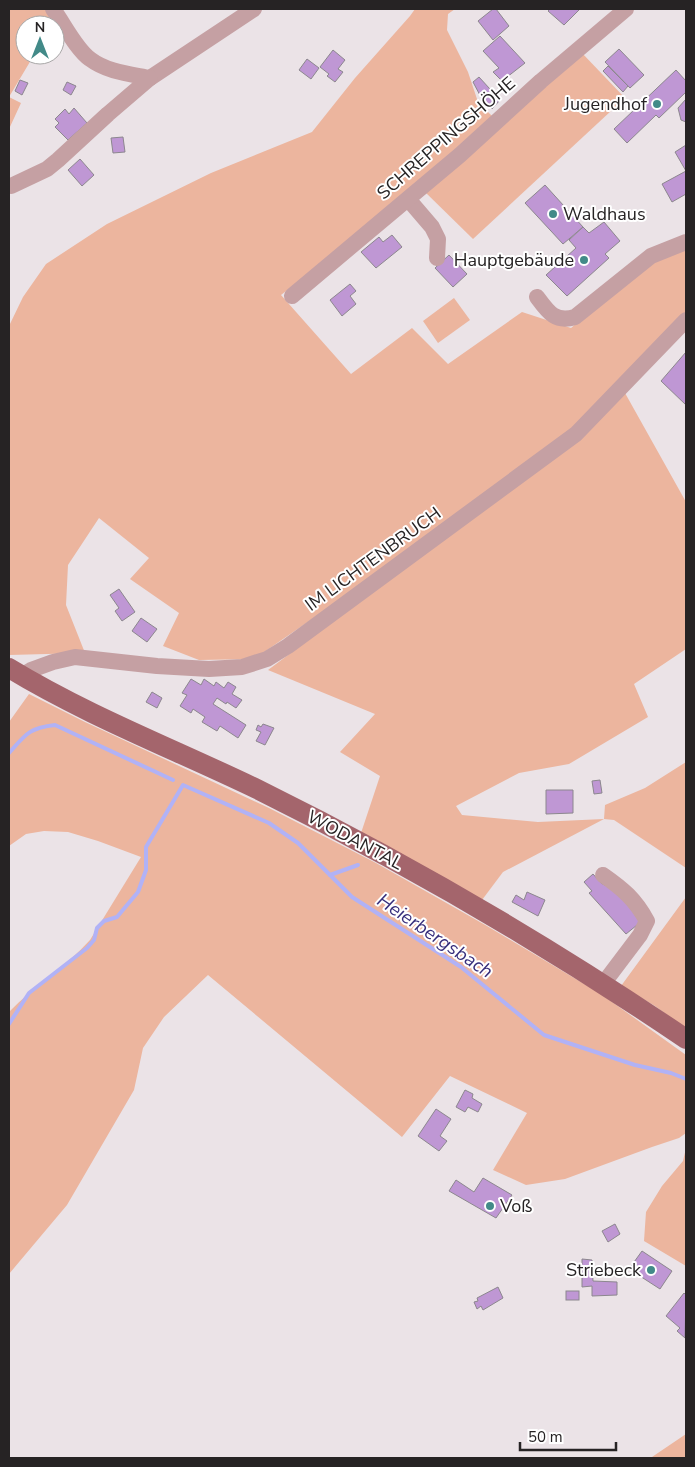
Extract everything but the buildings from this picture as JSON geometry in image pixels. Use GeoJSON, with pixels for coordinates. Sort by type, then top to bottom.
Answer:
{"type":"FeatureCollection","features":[{"type":"Feature","properties":{"kind":"main road","name":"WODANTAL"},"geometry":{"type":"LineString","coordinates":[[15,672],[96,715],[256,789],[339,831],[487,914],[603,984],[686,1039]]}},
{"type":"Feature","properties":{"kind":"street"},"geometry":{"type":"LineString","coordinates":[[53,9],[75,42],[90,59],[112,70],[150,78]]}},
{"type":"Feature","properties":{"kind":"street"},"geometry":{"type":"LineString","coordinates":[[12,186],[47,169],[150,78],[254,9]]}},
{"type":"Feature","properties":{"kind":"street","name":"SCHREPPINGSHÖHE"},"geometry":{"type":"LineString","coordinates":[[292,296],[460,155],[545,77],[626,9]]}},
{"type":"Feature","properties":{"kind":"street"},"geometry":{"type":"LineString","coordinates":[[408,199],[432,227],[438,239],[437,258]]}},
{"type":"Feature","properties":{"kind":"street"},"geometry":{"type":"LineString","coordinates":[[537,297],[554,317],[567,319],[575,317],[651,256],[686,242]]}},
{"type":"Feature","properties":{"kind":"street","name":"IM LICHTENBRUCH"},"geometry":{"type":"LineString","coordinates":[[15,672],[31,670],[75,657],[157,666],[209,668],[242,667],[267,659],[288,646],[576,434],[686,320]]}},
{"type":"Feature","properties":{"kind":"street"},"geometry":{"type":"LineString","coordinates":[[603,875],[622,888],[640,908],[647,921],[640,935],[603,984]]}},
{"type":"Feature","properties":{"kind":"shaded area"},"geometry":{"type":"Polygon","coordinates":[[[9,9],[48,9],[52,15],[15,15],[15,65],[28,65],[9,97],[9,9]]]}},
{"type":"Feature","properties":{"kind":"shaded area"},"geometry":{"type":"Polygon","coordinates":[[[415,9],[455,9],[448,14],[447,30],[468,72],[478,102],[494,118],[350,241],[281,295],[351,374],[412,328],[448,364],[522,312],[571,328],[653,260],[686,246],[686,313],[573,430],[366,582],[254,659],[199,660],[163,646],[179,613],[130,579],[149,558],[99,518],[68,565],[66,605],[85,653],[9,655],[9,326],[23,297],[46,264],[107,224],[211,173],[312,132],[355,78],[415,9]]]}},
{"type":"Feature","properties":{"kind":"shaded area"},"geometry":{"type":"Polygon","coordinates":[[[581,52],[625,98],[473,239],[423,190],[581,52]]]}},
{"type":"Feature","properties":{"kind":"shaded area"},"geometry":{"type":"Polygon","coordinates":[[[9,97],[21,103],[9,129],[9,97]]]}},
{"type":"Feature","properties":{"kind":"shaded area"},"geometry":{"type":"Polygon","coordinates":[[[454,298],[470,320],[438,343],[423,321],[454,298]]]}},
{"type":"Feature","properties":{"kind":"shaded area"},"geometry":{"type":"Polygon","coordinates":[[[625,393],[686,502],[686,649],[634,684],[648,717],[569,764],[519,773],[456,806],[462,815],[538,822],[604,819],[503,872],[482,900],[361,833],[380,776],[340,752],[375,714],[268,670],[430,549],[625,393]]]}},
{"type":"Feature","properties":{"kind":"shaded area"},"geometry":{"type":"Polygon","coordinates":[[[29,694],[269,808],[376,863],[601,994],[686,1055],[686,1133],[679,1138],[565,1179],[526,1185],[493,1170],[527,1113],[450,1076],[402,1137],[208,975],[164,1017],[143,1048],[134,1090],[67,1205],[9,1274],[9,1012],[71,959],[90,940],[141,857],[68,832],[44,831],[26,834],[9,846],[9,722],[29,694]]]}},
{"type":"Feature","properties":{"kind":"shaded area"},"geometry":{"type":"Polygon","coordinates":[[[686,762],[686,868],[614,820],[604,819],[605,805],[645,788],[686,762]]]}},
{"type":"Feature","properties":{"kind":"shaded area"},"geometry":{"type":"Polygon","coordinates":[[[686,897],[686,1029],[655,1006],[621,986],[686,897]]]}},
{"type":"Feature","properties":{"kind":"shaded area"},"geometry":{"type":"Polygon","coordinates":[[[686,1148],[686,1266],[644,1241],[646,1212],[662,1186],[683,1161],[686,1148]]]}},
{"type":"Feature","properties":{"kind":"shaded area"},"geometry":{"type":"Polygon","coordinates":[[[686,1434],[686,1458],[650,1458],[652,1457],[686,1434]]]}},
{"type":"Feature","properties":{"kind":"waterway","name":"Heierbergsbach"},"geometry":{"type":"LineString","coordinates":[[9,753],[29,733],[39,728],[55,725],[173,780]]}},
{"type":"Feature","properties":{"kind":"waterway","name":"Heierbergsbach"},"geometry":{"type":"LineString","coordinates":[[9,1024],[29,993],[87,948],[94,940],[97,928],[104,921],[117,917],[138,892],[146,870],[146,847],[183,785],[269,823],[298,843],[352,897],[461,967],[544,1035],[635,1065],[671,1073],[686,1079]]}},
{"type":"Feature","properties":{"kind":"waterway"},"geometry":{"type":"LineString","coordinates":[[330,875],[358,865]]}},
{"type":"Feature","properties":{"kind":"place","name":"Jugendhof"},"geometry":{"type":"Point","coordinates":[657,104]}},
{"type":"Feature","properties":{"kind":"place","name":"Waldhaus"},"geometry":{"type":"Point","coordinates":[553,214]}},
{"type":"Feature","properties":{"kind":"place","name":"Hauptgebäude"},"geometry":{"type":"Point","coordinates":[584,260]}},
{"type":"Feature","properties":{"kind":"place","name":"Voß"},"geometry":{"type":"Point","coordinates":[490,1206]}},
{"type":"Feature","properties":{"kind":"place","name":"Striebeck"},"geometry":{"type":"Point","coordinates":[651,1270]}}]}
